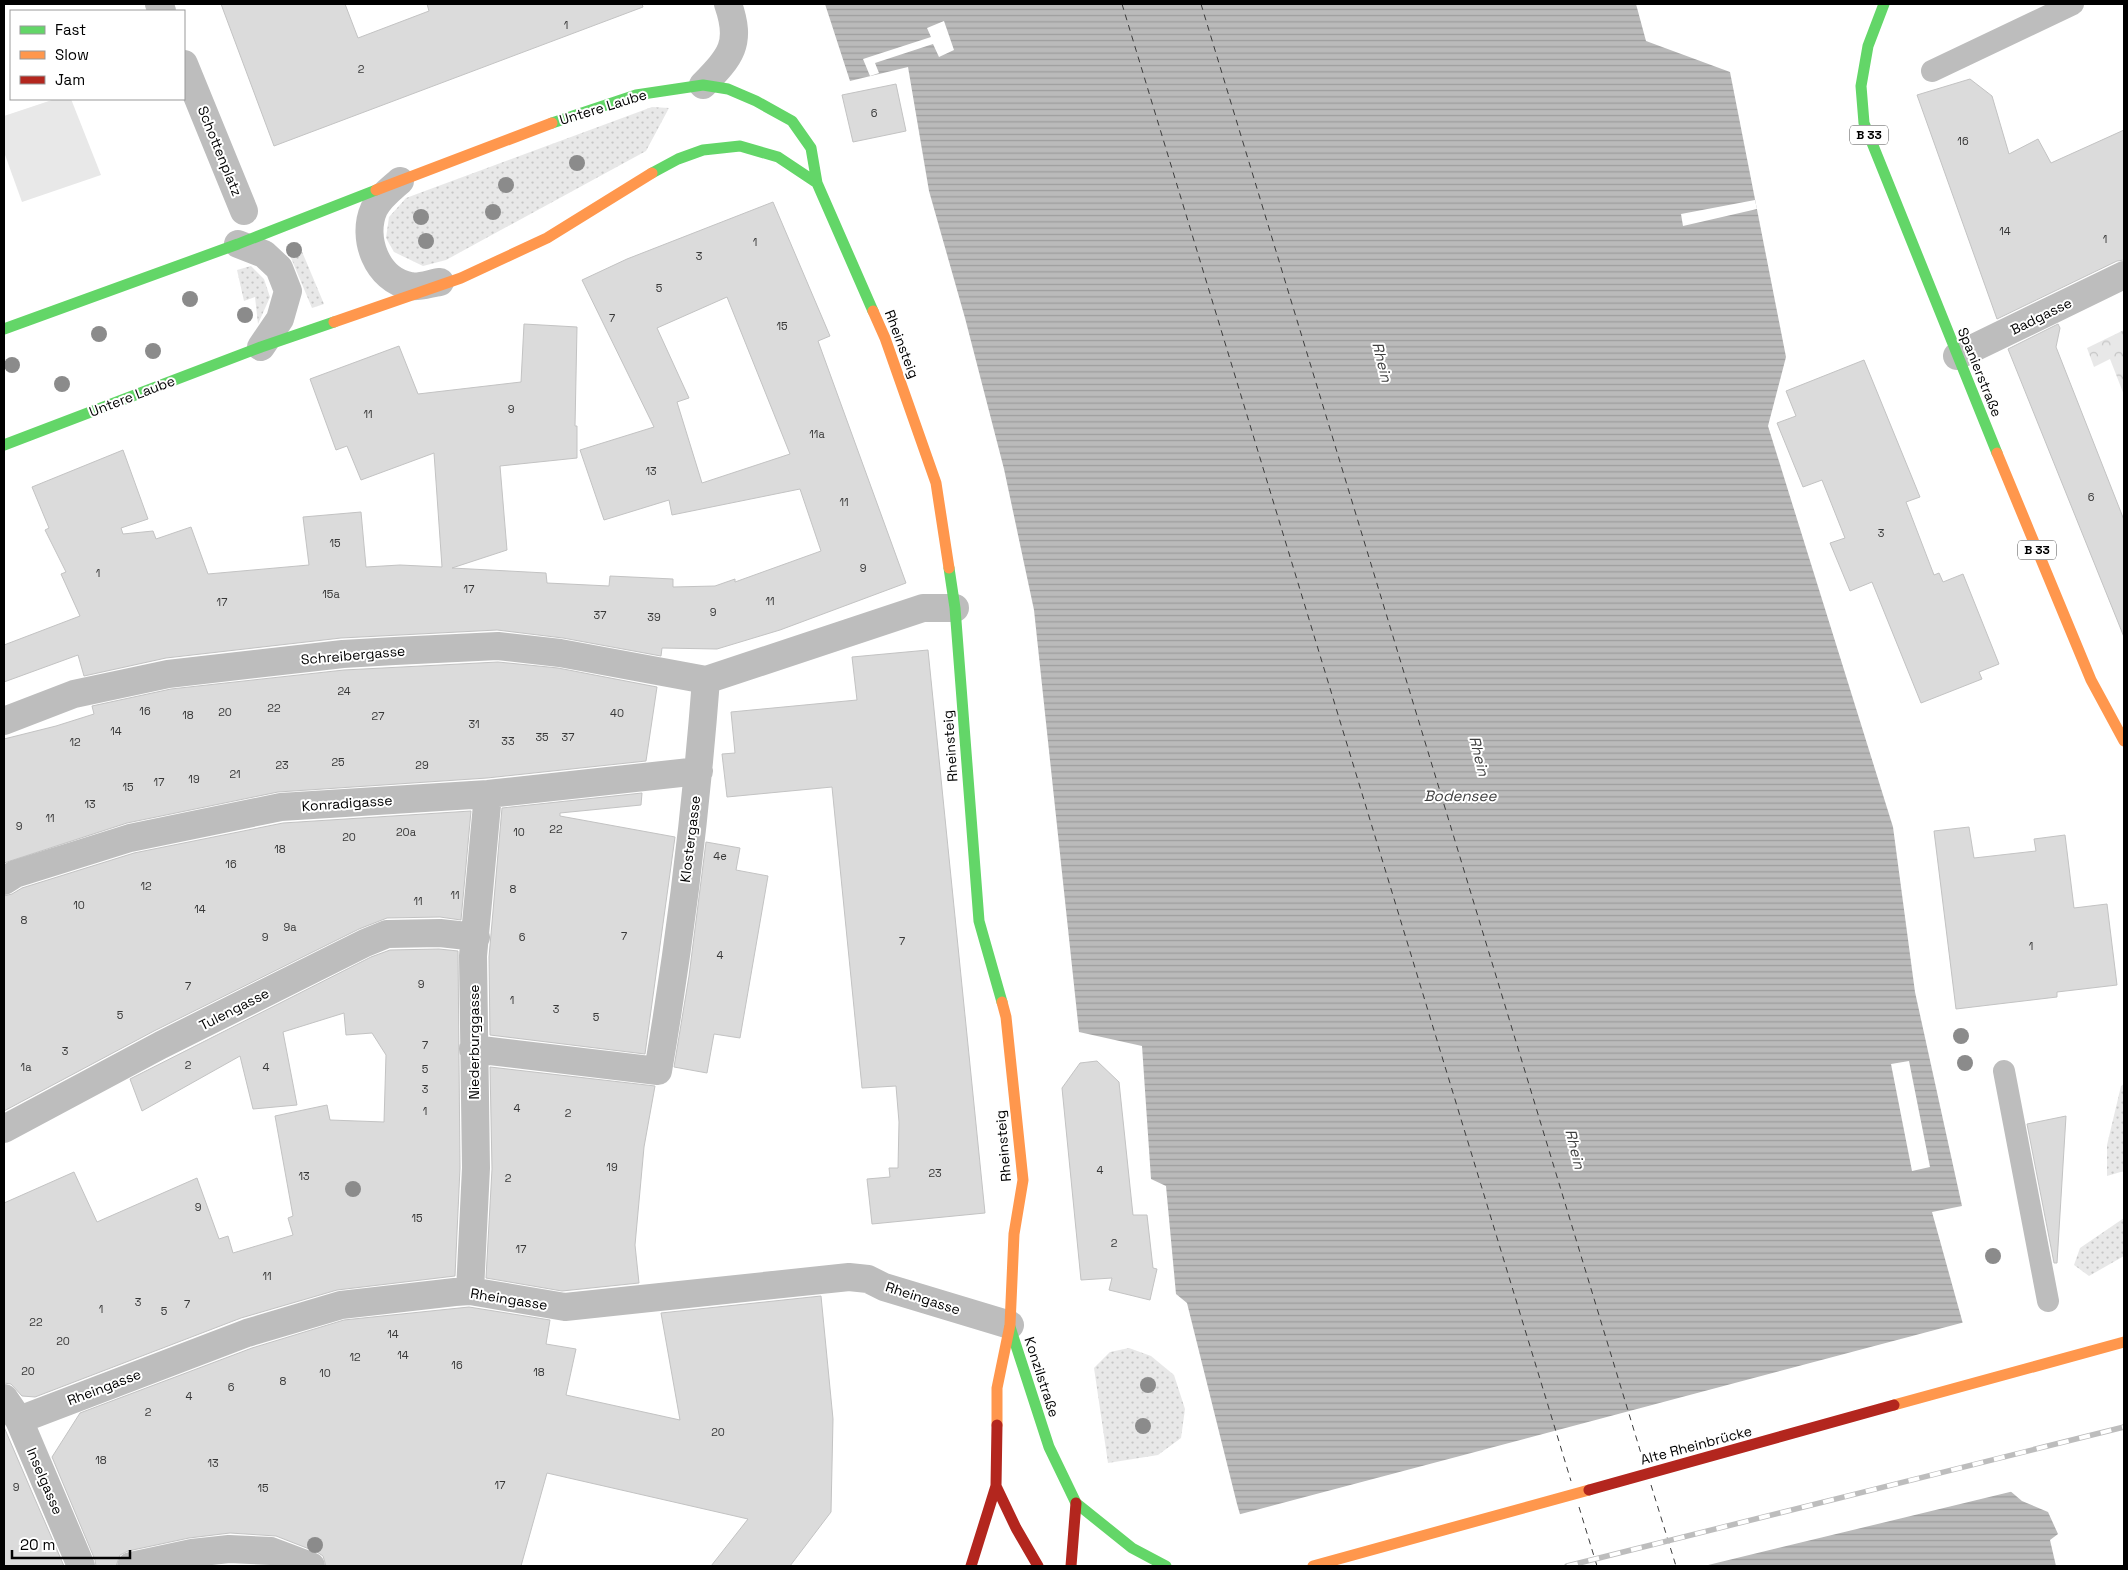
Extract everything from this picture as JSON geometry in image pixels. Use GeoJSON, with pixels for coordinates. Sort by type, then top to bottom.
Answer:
{"type":"FeatureCollection","features":[{"type":"Feature","properties":{"kind":"main road","name":"Spanierstraße"},"geometry":{"type":"LineString","coordinates":[[1884,4],[1868,46],[1861,86],[1864,123],[1957,356],[2091,680],[2124,741]]}},
{"type":"Feature","properties":{"kind":"main road","name":"Untere Laube"},"geometry":{"type":"LineString","coordinates":[[4,329],[238,244],[532,130],[636,95],[703,85],[728,89],[756,101],[792,121],[811,148],[818,182]]}},
{"type":"Feature","properties":{"kind":"main road","name":"Untere Laube"},"geometry":{"type":"LineString","coordinates":[[4,444],[261,347],[460,278],[547,238],[645,177],[678,159],[703,150],[721,146],[740,146],[778,157],[818,182]]}},
{"type":"Feature","properties":{"kind":"main road","name":"Rheinsteig"},"geometry":{"type":"LineString","coordinates":[[818,182],[885,338],[936,482],[955,608],[979,921],[1006,1017],[1023,1180],[1014,1234],[1010,1325]]}},
{"type":"Feature","properties":{"kind":"main road","name":"Konzilstraße"},"geometry":{"type":"LineString","coordinates":[[971,1566],[996,1486],[997,1388],[1010,1325]]}},
{"type":"Feature","properties":{"kind":"main road","name":"Konzilstraße"},"geometry":{"type":"LineString","coordinates":[[1010,1325],[1050,1447],[1076,1503],[1132,1548],[1166,1566]]}},
{"type":"Feature","properties":{"kind":"main road","name":"Alte Rheinbrücke"},"geometry":{"type":"LineString","coordinates":[[1313,1566],[2124,1342]]}},
{"type":"Feature","properties":{"kind":"main road","name":"Konzilstraße"},"geometry":{"type":"LineString","coordinates":[[996,1486],[1016,1528],[1038,1566]]}},
{"type":"Feature","properties":{"kind":"main road","name":"Konzilstraße"},"geometry":{"type":"LineString","coordinates":[[1071,1566],[1076,1503]]}},
{"type":"Feature","properties":{"kind":"street"},"geometry":{"type":"LineString","coordinates":[[703,85],[722,65],[734,43],[734,23],[728,4]]}},
{"type":"Feature","properties":{"kind":"street","name":"Schottenplatz"},"geometry":{"type":"LineString","coordinates":[[185,66],[244,210]]}},
{"type":"Feature","properties":{"kind":"street","name":"Untere Laube"},"geometry":{"type":"LineString","coordinates":[[400,181],[381,198],[374,209],[370,222],[371,248],[376,260],[395,279],[410,287],[460,278]]}},
{"type":"Feature","properties":{"kind":"street"},"geometry":{"type":"LineString","coordinates":[[238,244],[264,254],[279,268],[288,291],[280,319],[261,347]]}},
{"type":"Feature","properties":{"kind":"street","name":"Badgasse"},"geometry":{"type":"LineString","coordinates":[[1957,356],[2124,275]]}},
{"type":"Feature","properties":{"kind":"street"},"geometry":{"type":"LineString","coordinates":[[706,680],[924,608],[955,608]]}},
{"type":"Feature","properties":{"kind":"street","name":"Schreibergasse"},"geometry":{"type":"LineString","coordinates":[[4,721],[74,694],[168,674],[352,654],[498,646],[560,653],[706,680]]}},
{"type":"Feature","properties":{"kind":"street","name":"Klostergasse"},"geometry":{"type":"LineString","coordinates":[[473,1048],[658,1071],[672,985],[699,771],[706,680]]}},
{"type":"Feature","properties":{"kind":"street","name":"Konradigasse"},"geometry":{"type":"LineString","coordinates":[[4,881],[15,874],[130,838],[281,807],[488,794],[699,771]]}},
{"type":"Feature","properties":{"kind":"street","name":"Niederburggasse"},"geometry":{"type":"LineString","coordinates":[[470,1291],[476,1168],[473,1048],[474,956],[488,794]]}},
{"type":"Feature","properties":{"kind":"street","name":"Tulengasse"},"geometry":{"type":"LineString","coordinates":[[4,1129],[161,1045],[365,943],[388,934],[440,933],[476,937]]}},
{"type":"Feature","properties":{"kind":"street","name":"Rheingasse"},"geometry":{"type":"LineString","coordinates":[[19,1420],[246,1333],[341,1305],[470,1291],[565,1307],[849,1277],[868,1279],[884,1286],[1010,1325]]}},
{"type":"Feature","properties":{"kind":"street","name":"Inselgasse"},"geometry":{"type":"LineString","coordinates":[[4,1398],[19,1420],[80,1566]]}},
{"type":"Feature","properties":{"kind":"street"},"geometry":{"type":"LineString","coordinates":[[131,1566],[192,1553],[229,1549],[271,1551],[311,1566]]}},
{"type":"Feature","properties":{"kind":"lane"},"geometry":{"type":"LineString","coordinates":[[1932,71],[2073,4]]}},
{"type":"Feature","properties":{"kind":"lane"},"geometry":{"type":"LineString","coordinates":[[2004,1072],[2048,1301]]}},
{"type":"Feature","properties":{"kind":"green space"},"geometry":{"type":"Polygon","coordinates":[[[52,100],[71,100],[101,175],[22,202],[4,152],[4,116],[52,100]]]}},
{"type":"Feature","properties":{"kind":"green space"},"geometry":{"type":"Polygon","coordinates":[[[652,107],[669,108],[646,151],[446,260],[423,266],[394,252],[386,238],[389,217],[406,198],[652,107]]]}},
{"type":"Feature","properties":{"kind":"green space"},"geometry":{"type":"Polygon","coordinates":[[[298,242],[324,304],[312,308],[286,246],[298,242]]]}},
{"type":"Feature","properties":{"kind":"green space"},"geometry":{"type":"Polygon","coordinates":[[[251,266],[264,279],[270,297],[258,324],[255,297],[244,301],[237,270],[251,266]]]}},
{"type":"Feature","properties":{"kind":"green space"},"geometry":{"type":"Polygon","coordinates":[[[2124,330],[2124,395],[2110,359],[2094,367],[2087,348],[2124,330]]]}},
{"type":"Feature","properties":{"kind":"green space"},"geometry":{"type":"Polygon","coordinates":[[[2124,1084],[2124,1171],[2107,1176],[2107,1145],[2121,1086],[2124,1084]]]}},
{"type":"Feature","properties":{"kind":"green space"},"geometry":{"type":"Polygon","coordinates":[[[2124,1218],[2124,1256],[2089,1276],[2074,1265],[2080,1248],[2124,1218]]]}},
{"type":"Feature","properties":{"kind":"green space"},"geometry":{"type":"Polygon","coordinates":[[[1129,1348],[1151,1356],[1174,1375],[1185,1409],[1181,1438],[1158,1455],[1108,1463],[1094,1368],[1110,1352],[1129,1348]]]}},
{"type":"Feature","properties":{"kind":"water","name":"Bodensee"},"geometry":{"type":"Polygon","coordinates":[[[825,4],[1636,4],[1646,41],[1730,72],[1786,357],[1768,426],[1893,827],[1915,992],[1962,1206],[1932,1212],[2009,1490],[2022,1501],[2048,1512],[2058,1534],[2050,1540],[2056,1566],[1255,1566],[1237,1504],[1187,1303],[1176,1294],[1166,1186],[1151,1179],[1142,1046],[1079,1032],[1034,610],[1004,469],[965,318],[929,191],[908,67],[850,81],[825,4]]]}},
{"type":"Feature","properties":{"kind":"pier"},"geometry":{"type":"Polygon","coordinates":[[[944,21],[954,50],[939,57],[933,44],[875,63],[879,73],[870,76],[863,59],[931,37],[927,28],[944,21]]]}},
{"type":"Feature","properties":{"kind":"pier"},"geometry":{"type":"Polygon","coordinates":[[[1755,200],[1757,209],[1683,226],[1681,214],[1755,200]]]}},
{"type":"Feature","properties":{"kind":"pier"},"geometry":{"type":"Polygon","coordinates":[[[1909,1061],[1930,1167],[1912,1171],[1891,1064],[1909,1061]]]}},
{"type":"Feature","properties":{"kind":"pier"},"geometry":{"type":"Polygon","coordinates":[[[1965,1322],[2011,1489],[2014,1491],[1704,1566],[1252,1566],[1237,1515],[1965,1322]]]}},
{"type":"Feature","properties":{"kind":"building"},"geometry":{"type":"Polygon","coordinates":[[[221,4],[345,4],[358,38],[429,11],[427,4],[642,4],[643,7],[274,146],[221,4]]]}},
{"type":"Feature","properties":{"kind":"building"},"geometry":{"type":"Polygon","coordinates":[[[1970,79],[1992,96],[2009,154],[2038,139],[2051,163],[2124,130],[2124,260],[2117,261],[1997,319],[1917,95],[1970,79]]]}},
{"type":"Feature","properties":{"kind":"building"},"geometry":{"type":"Polygon","coordinates":[[[896,84],[906,131],[853,142],[842,95],[896,84]]]}},
{"type":"Feature","properties":{"kind":"building"},"geometry":{"type":"Polygon","coordinates":[[[773,202],[830,336],[818,341],[906,583],[780,630],[717,649],[662,648],[661,656],[563,638],[497,630],[341,638],[166,658],[84,676],[78,655],[4,682],[4,645],[80,616],[61,574],[66,572],[45,530],[49,528],[32,487],[123,450],[148,519],[121,528],[123,534],[153,531],[156,539],[191,527],[208,574],[309,565],[303,517],[361,512],[366,567],[400,565],[442,567],[434,453],[361,480],[347,446],[336,450],[310,379],[399,346],[418,394],[521,382],[524,324],[577,327],[575,426],[577,426],[577,458],[500,466],[507,550],[452,568],[546,573],[547,583],[609,586],[610,576],[673,579],[673,587],[715,586],[735,579],[735,582],[821,551],[800,489],[672,515],[669,500],[604,520],[580,450],[654,427],[582,280],[627,259],[773,202]],[[727,297],[657,328],[689,398],[677,402],[702,483],[790,454],[727,297]]]}},
{"type":"Feature","properties":{"kind":"building"},"geometry":{"type":"Polygon","coordinates":[[[2058,324],[2060,328],[2056,347],[2124,520],[2124,637],[2008,349],[2058,324]]]}},
{"type":"Feature","properties":{"kind":"building"},"geometry":{"type":"Polygon","coordinates":[[[1864,360],[1920,497],[1906,502],[1934,575],[1939,573],[1943,582],[1963,574],[1999,664],[1979,672],[1982,679],[1921,703],[1872,582],[1850,591],[1830,543],[1845,538],[1822,480],[1803,487],[1777,423],[1796,416],[1786,391],[1864,360]]]}},
{"type":"Feature","properties":{"kind":"building"},"geometry":{"type":"Polygon","coordinates":[[[928,650],[985,1213],[872,1224],[867,1179],[890,1177],[889,1168],[898,1168],[899,1122],[896,1086],[862,1088],[832,787],[727,797],[722,754],[735,753],[731,712],[857,700],[852,657],[928,650]]]}},
{"type":"Feature","properties":{"kind":"building"},"geometry":{"type":"Polygon","coordinates":[[[498,662],[558,668],[657,687],[646,761],[487,778],[278,792],[127,823],[4,863],[4,739],[94,714],[92,706],[171,689],[344,670],[498,662]]]}},
{"type":"Feature","properties":{"kind":"building"},"geometry":{"type":"Polygon","coordinates":[[[642,793],[641,805],[560,813],[560,816],[675,837],[645,1054],[490,1035],[489,957],[502,808],[642,793]]]}},
{"type":"Feature","properties":{"kind":"building"},"geometry":{"type":"Polygon","coordinates":[[[471,811],[461,920],[440,917],[387,918],[359,929],[154,1031],[4,1111],[4,896],[22,888],[134,853],[283,823],[471,811]]]}},
{"type":"Feature","properties":{"kind":"building"},"geometry":{"type":"Polygon","coordinates":[[[1969,827],[1974,858],[2036,851],[2034,839],[2065,835],[2074,908],[2107,904],[2117,985],[2057,992],[2057,997],[1956,1009],[1934,831],[1969,827]]]}},
{"type":"Feature","properties":{"kind":"building"},"geometry":{"type":"Polygon","coordinates":[[[706,842],[740,848],[736,870],[768,876],[740,1038],[714,1034],[707,1073],[674,1067],[689,976],[706,842]]]}},
{"type":"Feature","properties":{"kind":"building"},"geometry":{"type":"Polygon","coordinates":[[[439,949],[458,951],[460,1168],[455,1276],[337,1290],[241,1318],[35,1397],[22,1396],[11,1384],[4,1383],[4,1203],[74,1172],[97,1222],[197,1178],[219,1239],[228,1236],[233,1253],[293,1235],[288,1218],[293,1216],[275,1116],[327,1105],[330,1120],[384,1122],[386,1055],[372,1033],[346,1035],[344,1013],[283,1032],[297,1105],[253,1109],[240,1056],[142,1111],[130,1079],[371,957],[390,950],[439,949]]]}},
{"type":"Feature","properties":{"kind":"building"},"geometry":{"type":"Polygon","coordinates":[[[1097,1061],[1119,1082],[1133,1215],[1147,1215],[1153,1268],[1157,1269],[1150,1300],[1109,1290],[1112,1278],[1081,1280],[1062,1088],[1080,1063],[1097,1061]]]}},
{"type":"Feature","properties":{"kind":"building"},"geometry":{"type":"Polygon","coordinates":[[[490,1067],[655,1086],[644,1147],[635,1245],[639,1283],[562,1291],[486,1278],[492,1169],[490,1067]]]}},
{"type":"Feature","properties":{"kind":"building"},"geometry":{"type":"Polygon","coordinates":[[[2066,1116],[2057,1263],[2054,1263],[2027,1124],[2066,1116]]]}},
{"type":"Feature","properties":{"kind":"building"},"geometry":{"type":"Polygon","coordinates":[[[821,1296],[833,1419],[831,1512],[790,1566],[711,1566],[748,1519],[547,1473],[521,1566],[326,1566],[323,1556],[317,1552],[276,1536],[230,1533],[189,1538],[128,1551],[120,1555],[116,1566],[96,1566],[52,1457],[80,1413],[252,1348],[344,1320],[469,1307],[550,1320],[546,1344],[576,1349],[566,1395],[680,1420],[661,1313],[821,1296]]]}},
{"type":"Feature","properties":{"kind":"building"},"geometry":{"type":"Polygon","coordinates":[[[4,1427],[31,1490],[64,1566],[4,1566],[4,1427]]]}},
{"type":"Feature","properties":{"kind":"ferry route"},"geometry":{"type":"LineString","coordinates":[[1122,4],[1571,1481]]}},
{"type":"Feature","properties":{"kind":"ferry route"},"geometry":{"type":"LineString","coordinates":[[1201,4],[1643,1460]]}},
{"type":"Feature","properties":{"kind":"ferry route"},"geometry":{"type":"LineString","coordinates":[[1651,1485],[1676,1566]]}},
{"type":"Feature","properties":{"kind":"ferry route"},"geometry":{"type":"LineString","coordinates":[[1579,1507],[1597,1566]]}},
{"type":"Feature","properties":{"kind":"railway"},"geometry":{"type":"LineString","coordinates":[[1567,1566],[2124,1427]]}},
{"type":"Feature","properties":{"kind":"traffic: fast"},"geometry":{"type":"LineString","coordinates":[[1884,4],[1868,46],[1861,86],[1864,123],[1997,453]]}},
{"type":"Feature","properties":{"kind":"traffic: fast"},"geometry":{"type":"LineString","coordinates":[[552,123],[636,95],[703,85],[728,89],[756,101],[792,121],[811,148],[817,183],[873,311]]}},
{"type":"Feature","properties":{"kind":"traffic: fast"},"geometry":{"type":"LineString","coordinates":[[652,173],[678,159],[703,150],[740,146],[778,157],[817,183]]}},
{"type":"Feature","properties":{"kind":"traffic: fast"},"geometry":{"type":"LineString","coordinates":[[4,329],[238,244],[376,190]]}},
{"type":"Feature","properties":{"kind":"traffic: fast"},"geometry":{"type":"LineString","coordinates":[[4,445],[261,347],[334,322]]}},
{"type":"Feature","properties":{"kind":"traffic: fast"},"geometry":{"type":"LineString","coordinates":[[949,568],[955,608],[979,921],[1002,1002]]}},
{"type":"Feature","properties":{"kind":"traffic: fast"},"geometry":{"type":"LineString","coordinates":[[1010,1327],[1049,1447],[1076,1503],[1132,1548],[1166,1566]]}},
{"type":"Feature","properties":{"kind":"traffic: slow"},"geometry":{"type":"LineString","coordinates":[[376,190],[552,123]]}},
{"type":"Feature","properties":{"kind":"traffic: slow"},"geometry":{"type":"LineString","coordinates":[[334,322],[461,278],[547,238],[652,173]]}},
{"type":"Feature","properties":{"kind":"traffic: slow"},"geometry":{"type":"LineString","coordinates":[[873,311],[885,338],[936,483],[949,568]]}},
{"type":"Feature","properties":{"kind":"traffic: slow"},"geometry":{"type":"LineString","coordinates":[[1997,453],[2091,680],[2124,741]]}},
{"type":"Feature","properties":{"kind":"traffic: slow"},"geometry":{"type":"LineString","coordinates":[[997,1425],[997,1388],[1010,1325],[1014,1234],[1023,1180],[1006,1017],[1002,1002]]}},
{"type":"Feature","properties":{"kind":"traffic: slow"},"geometry":{"type":"LineString","coordinates":[[1894,1405],[2124,1342]]}},
{"type":"Feature","properties":{"kind":"traffic: slow"},"geometry":{"type":"LineString","coordinates":[[1313,1566],[1589,1490]]}},
{"type":"Feature","properties":{"kind":"traffic: jam"},"geometry":{"type":"LineString","coordinates":[[1589,1490],[1894,1405]]}},
{"type":"Feature","properties":{"kind":"traffic: jam"},"geometry":{"type":"LineString","coordinates":[[971,1566],[996,1486],[997,1425]]}},
{"type":"Feature","properties":{"kind":"traffic: jam"},"geometry":{"type":"LineString","coordinates":[[996,1486],[1016,1528],[1038,1566]]}},
{"type":"Feature","properties":{"kind":"traffic: jam"},"geometry":{"type":"LineString","coordinates":[[1071,1566],[1076,1503]]}},
{"type":"Feature","properties":{"kind":"water label","name":"Rhein"},"geometry":{"type":"Point","coordinates":[1382,362]}},
{"type":"Feature","properties":{"kind":"water label","name":"Rhein"},"geometry":{"type":"Point","coordinates":[1479,756]}},
{"type":"Feature","properties":{"kind":"water label","name":"Rhein"},"geometry":{"type":"Point","coordinates":[1575,1149]}}]}
